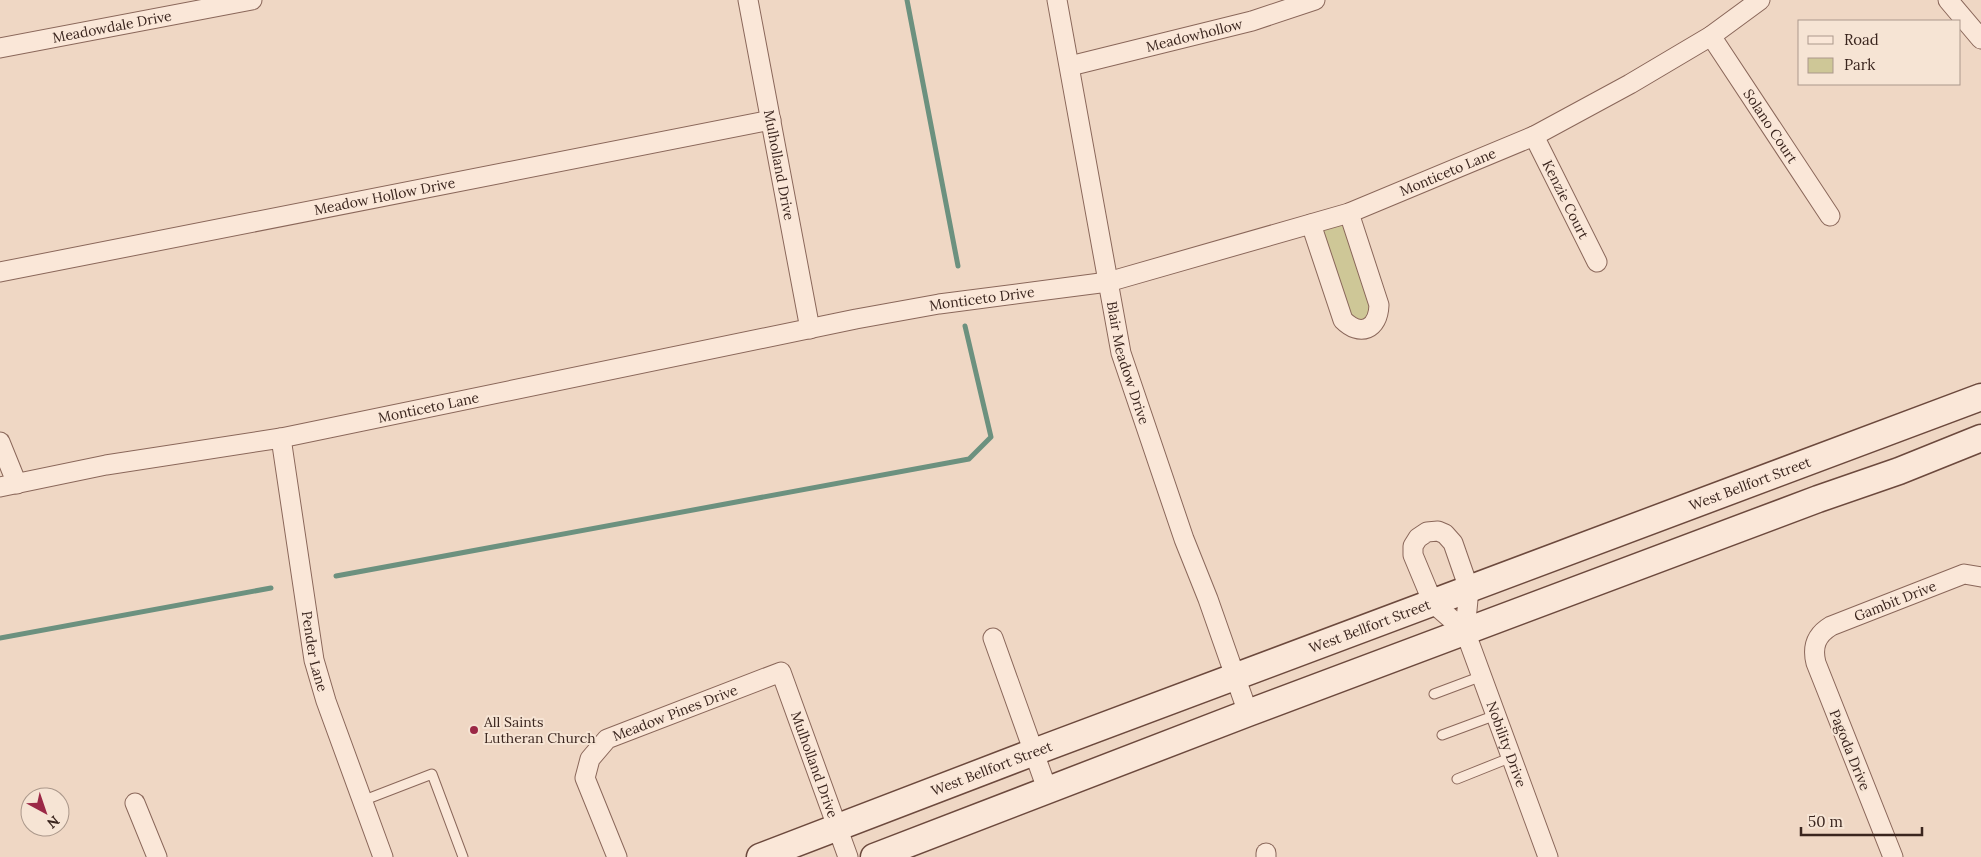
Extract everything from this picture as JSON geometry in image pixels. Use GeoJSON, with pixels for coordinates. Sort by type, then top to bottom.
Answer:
{"type":"FeatureCollection","features":[{"type":"Feature","properties":{"kind":"main road","name":"West Bellfort Street"},"geometry":{"type":"LineString","coordinates":[[760,857],[1981,396]]}},
{"type":"Feature","properties":{"kind":"main road"},"geometry":{"type":"LineString","coordinates":[[874,857],[1047,789],[1818,499],[1899,471],[1981,438]]}},
{"type":"Feature","properties":{"kind":"main road"},"geometry":{"type":"LineString","coordinates":[[1801,464],[1818,499]]}},
{"type":"Feature","properties":{"kind":"street","name":"Meadowdale Drive"},"geometry":{"type":"LineString","coordinates":[[0,48],[252,0]]}},
{"type":"Feature","properties":{"kind":"street","name":"Mulholland Drive"},"geometry":{"type":"LineString","coordinates":[[748,0],[810,329]]}},
{"type":"Feature","properties":{"kind":"street","name":"Blair Meadow Drive"},"geometry":{"type":"LineString","coordinates":[[1058,0],[1121,353],[1184,540],[1208,599],[1248,713]]}},
{"type":"Feature","properties":{"kind":"street","name":"Meadowhollow"},"geometry":{"type":"LineString","coordinates":[[1070,66],[1252,21],[1315,0]]}},
{"type":"Feature","properties":{"kind":"street","name":"Monticeto Lane"},"geometry":{"type":"LineString","coordinates":[[1108,282],[1349,213],[1534,136],[1630,84],[1711,36],[1760,0]]}},
{"type":"Feature","properties":{"kind":"street"},"geometry":{"type":"LineString","coordinates":[[1948,0],[1981,39]]}},
{"type":"Feature","properties":{"kind":"street","name":"Solano Court"},"geometry":{"type":"LineString","coordinates":[[1711,36],[1830,216]]}},
{"type":"Feature","properties":{"kind":"street","name":"Meadow Hollow Drive"},"geometry":{"type":"LineString","coordinates":[[0,272],[771,120]]}},
{"type":"Feature","properties":{"kind":"street","name":"Kenzie Court"},"geometry":{"type":"LineString","coordinates":[[1534,136],[1597,262]]}},
{"type":"Feature","properties":{"kind":"street"},"geometry":{"type":"LineString","coordinates":[[1311,224],[1343,320],[1356,330],[1364,330],[1372,325],[1379,316],[1379,306],[1349,213]]}},
{"type":"Feature","properties":{"kind":"street","name":"Monticeto Drive"},"geometry":{"type":"LineString","coordinates":[[856,320],[939,304],[1108,282]]}},
{"type":"Feature","properties":{"kind":"street","name":"Monticeto Lane"},"geometry":{"type":"LineString","coordinates":[[8,486],[106,465],[281,438],[856,320]]}},
{"type":"Feature","properties":{"kind":"street","name":"Pender Lane"},"geometry":{"type":"LineString","coordinates":[[281,438],[314,660],[326,700],[383,857]]}},
{"type":"Feature","properties":{"kind":"street"},"geometry":{"type":"LineString","coordinates":[[0,442],[8,486]]}},
{"type":"Feature","properties":{"kind":"street","name":"Nobility Drive"},"geometry":{"type":"LineString","coordinates":[[1465,631],[1433,603],[1413,555],[1413,546],[1418,538],[1427,532],[1438,531],[1445,534],[1452,543],[1469,589],[1465,631],[1548,857]]}},
{"type":"Feature","properties":{"kind":"street","name":"Gambit Drive"},"geometry":{"type":"LineString","coordinates":[[1816,641],[1822,632],[1831,626],[1964,574],[1981,577]]}},
{"type":"Feature","properties":{"kind":"street"},"geometry":{"type":"LineString","coordinates":[[993,638],[1047,789]]}},
{"type":"Feature","properties":{"kind":"street","name":"Pagoda Drive"},"geometry":{"type":"LineString","coordinates":[[1816,641],[1814,653],[1816,663],[1893,857]]}},
{"type":"Feature","properties":{"kind":"street","name":"Mulholland Drive"},"geometry":{"type":"LineString","coordinates":[[781,672],[848,857]]}},
{"type":"Feature","properties":{"kind":"street","name":"Meadow Pines Drive"},"geometry":{"type":"LineString","coordinates":[[617,857],[585,778],[590,759],[606,739],[781,672]]}},
{"type":"Feature","properties":{"kind":"street"},"geometry":{"type":"LineString","coordinates":[[135,803],[157,857]]}},
{"type":"Feature","properties":{"kind":"lane"},"geometry":{"type":"LineString","coordinates":[[1434,694],[1482,676]]}},
{"type":"Feature","properties":{"kind":"lane"},"geometry":{"type":"LineString","coordinates":[[1442,735],[1497,715]]}},
{"type":"Feature","properties":{"kind":"lane"},"geometry":{"type":"LineString","coordinates":[[1456,779],[1512,756]]}},
{"type":"Feature","properties":{"kind":"lane"},"geometry":{"type":"LineString","coordinates":[[362,801],[432,774],[462,857]]}},
{"type":"Feature","properties":{"kind":"green space"},"geometry":{"type":"Polygon","coordinates":[[[1348,215],[1378,306],[1357,328],[1313,224],[1348,215]]]}},
{"type":"Feature","properties":{"kind":"waterway"},"geometry":{"type":"LineString","coordinates":[[907,0],[958,266]]}},
{"type":"Feature","properties":{"kind":"waterway"},"geometry":{"type":"LineString","coordinates":[[336,576],[969,459],[991,437],[965,326]]}},
{"type":"Feature","properties":{"kind":"waterway"},"geometry":{"type":"LineString","coordinates":[[0,638],[271,588]]}},
{"type":"Feature","properties":{"kind":"place","name":"All Saints Lutheran Church"},"geometry":{"type":"Point","coordinates":[474,730]}}]}
